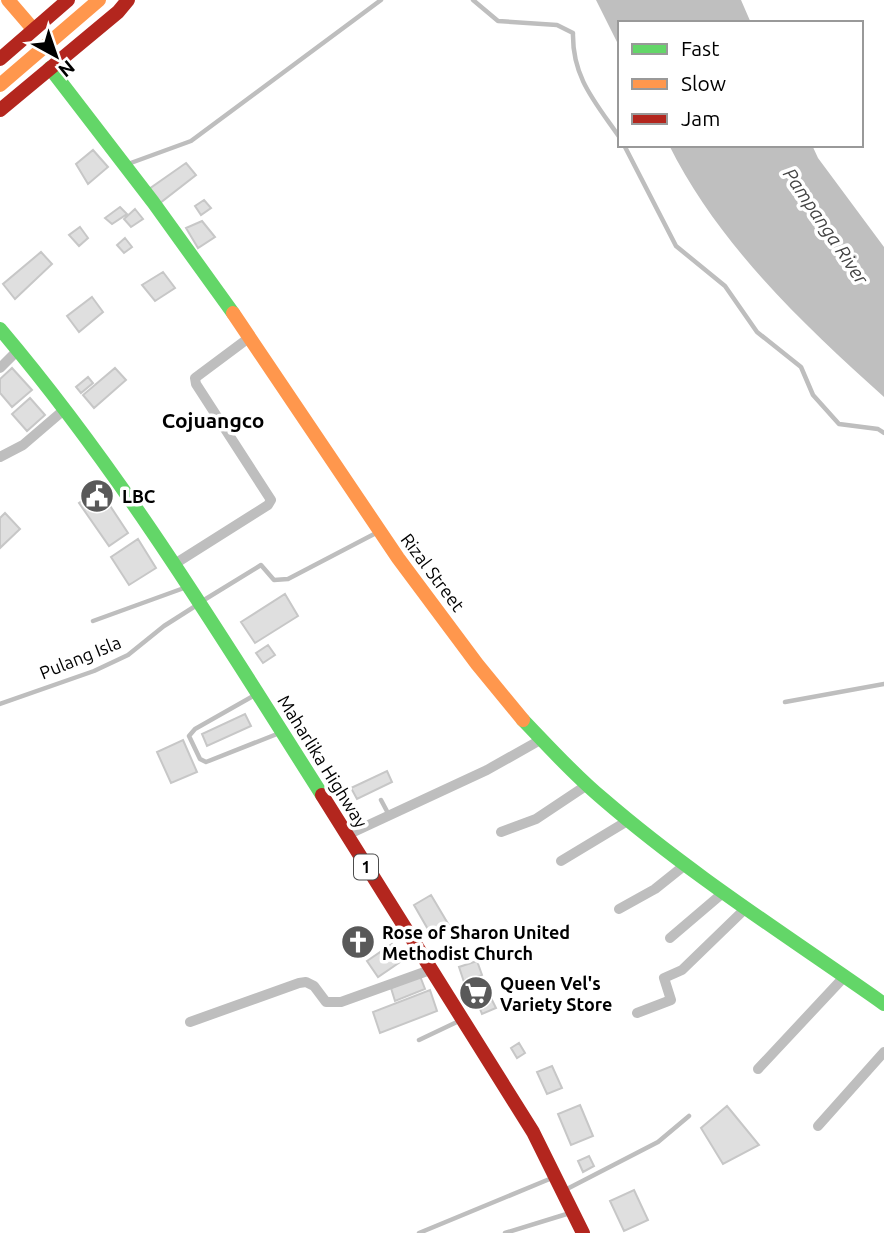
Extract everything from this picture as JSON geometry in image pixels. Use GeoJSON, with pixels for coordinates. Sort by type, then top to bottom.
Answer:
{"type":"FeatureCollection","features":[{"type":"Feature","properties":{"kind":"main road"},"geometry":{"type":"LineString","coordinates":[[8,0],[33,29]]}},
{"type":"Feature","properties":{"kind":"main road"},"geometry":{"type":"LineString","coordinates":[[0,60],[68,0]]}},
{"type":"Feature","properties":{"kind":"main road"},"geometry":{"type":"LineString","coordinates":[[0,85],[99,0]]}},
{"type":"Feature","properties":{"kind":"main road"},"geometry":{"type":"LineString","coordinates":[[0,110],[118,12],[128,0]]}},
{"type":"Feature","properties":{"kind":"main road","name":"Rizal Street"},"geometry":{"type":"LineString","coordinates":[[50,68],[126,165],[250,337],[378,531],[480,668],[542,739],[587,785],[685,865],[884,1004]]}},
{"type":"Feature","properties":{"kind":"main road","name":"Maharlika Highway"},"geometry":{"type":"LineString","coordinates":[[0,329],[65,409],[201,603],[533,1132],[583,1233]]}},
{"type":"Feature","properties":{"kind":"street"},"geometry":{"type":"LineString","coordinates":[[173,565],[268,505],[271,500],[195,379],[250,337]]}},
{"type":"Feature","properties":{"kind":"street"},"geometry":{"type":"LineString","coordinates":[[0,368],[18,350]]}},
{"type":"Feature","properties":{"kind":"street"},"geometry":{"type":"LineString","coordinates":[[0,457],[23,445],[65,409]]}},
{"type":"Feature","properties":{"kind":"street"},"geometry":{"type":"LineString","coordinates":[[347,835],[486,770],[542,739]]}},
{"type":"Feature","properties":{"kind":"street"},"geometry":{"type":"LineString","coordinates":[[501,832],[536,819],[587,785]]}},
{"type":"Feature","properties":{"kind":"street"},"geometry":{"type":"LineString","coordinates":[[561,861],[629,820]]}},
{"type":"Feature","properties":{"kind":"street"},"geometry":{"type":"LineString","coordinates":[[619,909],[655,889],[685,865]]}},
{"type":"Feature","properties":{"kind":"street"},"geometry":{"type":"LineString","coordinates":[[670,938],[724,892]]}},
{"type":"Feature","properties":{"kind":"street"},"geometry":{"type":"LineString","coordinates":[[637,1013],[671,1000],[664,978],[682,970],[746,908]]}},
{"type":"Feature","properties":{"kind":"street"},"geometry":{"type":"LineString","coordinates":[[190,1022],[299,983],[306,982],[314,986],[326,1002],[341,1002],[430,971]]}},
{"type":"Feature","properties":{"kind":"street"},"geometry":{"type":"LineString","coordinates":[[758,1069],[845,976]]}},
{"type":"Feature","properties":{"kind":"street"},"geometry":{"type":"LineString","coordinates":[[818,1126],[884,1052]]}},
{"type":"Feature","properties":{"kind":"lane"},"geometry":{"type":"LineString","coordinates":[[126,165],[191,142],[381,0]]}},
{"type":"Feature","properties":{"kind":"lane"},"geometry":{"type":"LineString","coordinates":[[473,0],[498,21],[557,25],[573,33],[573,54],[584,84],[618,135]]}},
{"type":"Feature","properties":{"kind":"lane"},"geometry":{"type":"LineString","coordinates":[[625,147],[676,246],[725,286],[757,332],[801,367],[813,395],[839,424],[878,429],[884,433]]}},
{"type":"Feature","properties":{"kind":"lane","name":"Pulang Isla"},"geometry":{"type":"LineString","coordinates":[[0,704],[94,671],[128,655],[164,626],[261,565],[275,580],[288,579],[378,531]]}},
{"type":"Feature","properties":{"kind":"lane"},"geometry":{"type":"LineString","coordinates":[[93,621],[188,586]]}},
{"type":"Feature","properties":{"kind":"lane"},"geometry":{"type":"LineString","coordinates":[[785,702],[884,684]]}},
{"type":"Feature","properties":{"kind":"lane"},"geometry":{"type":"LineString","coordinates":[[257,694],[195,729],[189,736],[200,759],[206,762],[281,732]]}},
{"type":"Feature","properties":{"kind":"lane"},"geometry":{"type":"LineString","coordinates":[[381,800],[389,815]]}},
{"type":"Feature","properties":{"kind":"lane"},"geometry":{"type":"LineString","coordinates":[[419,1040],[463,1020]]}},
{"type":"Feature","properties":{"kind":"lane"},"geometry":{"type":"LineString","coordinates":[[564,1191],[659,1142],[689,1116]]}},
{"type":"Feature","properties":{"kind":"lane"},"geometry":{"type":"LineString","coordinates":[[419,1233],[556,1176]]}},
{"type":"Feature","properties":{"kind":"lane"},"geometry":{"type":"LineString","coordinates":[[505,1233],[574,1212]]}},
{"type":"Feature","properties":{"kind":"water"},"geometry":{"type":"Polygon","coordinates":[[[596,0],[741,0],[750,21],[618,21],[618,44],[596,0]]]}},
{"type":"Feature","properties":{"kind":"water","name":"Pampanga River"},"geometry":{"type":"Polygon","coordinates":[[[670,147],[813,147],[818,158],[884,247],[884,397],[764,281],[712,216],[670,147]]]}},
{"type":"Feature","properties":{"kind":"building"},"geometry":{"type":"Polygon","coordinates":[[[93,150],[108,167],[88,184],[76,164],[93,150]]]}},
{"type":"Feature","properties":{"kind":"building"},"geometry":{"type":"Polygon","coordinates":[[[186,163],[196,175],[160,203],[149,189],[186,163]]]}},
{"type":"Feature","properties":{"kind":"building"},"geometry":{"type":"Polygon","coordinates":[[[204,200],[211,208],[201,215],[195,206],[204,200]]]}},
{"type":"Feature","properties":{"kind":"building"},"geometry":{"type":"Polygon","coordinates":[[[120,207],[127,214],[112,224],[105,218],[120,207]]]}},
{"type":"Feature","properties":{"kind":"building"},"geometry":{"type":"Polygon","coordinates":[[[135,209],[143,219],[131,227],[124,219],[135,209]]]}},
{"type":"Feature","properties":{"kind":"building"},"geometry":{"type":"Polygon","coordinates":[[[202,221],[215,237],[198,248],[186,228],[202,221]]]}},
{"type":"Feature","properties":{"kind":"building"},"geometry":{"type":"Polygon","coordinates":[[[80,227],[88,238],[79,246],[69,235],[80,227]]]}},
{"type":"Feature","properties":{"kind":"building"},"geometry":{"type":"Polygon","coordinates":[[[125,238],[132,247],[124,253],[117,245],[125,238]]]}},
{"type":"Feature","properties":{"kind":"building"},"geometry":{"type":"Polygon","coordinates":[[[41,252],[52,264],[15,299],[3,284],[41,252]]]}},
{"type":"Feature","properties":{"kind":"building"},"geometry":{"type":"Polygon","coordinates":[[[163,272],[175,288],[155,301],[142,285],[163,272]]]}},
{"type":"Feature","properties":{"kind":"building"},"geometry":{"type":"Polygon","coordinates":[[[92,297],[103,312],[79,332],[67,316],[92,297]]]}},
{"type":"Feature","properties":{"kind":"building"},"geometry":{"type":"Polygon","coordinates":[[[12,368],[32,390],[12,407],[0,393],[0,379],[12,368]]]}},
{"type":"Feature","properties":{"kind":"building"},"geometry":{"type":"Polygon","coordinates":[[[115,368],[126,380],[94,408],[83,395],[115,368]]]}},
{"type":"Feature","properties":{"kind":"building"},"geometry":{"type":"Polygon","coordinates":[[[88,377],[93,383],[81,393],[76,387],[88,377]]]}},
{"type":"Feature","properties":{"kind":"building"},"geometry":{"type":"Polygon","coordinates":[[[30,398],[45,415],[27,431],[12,414],[30,398]]]}},
{"type":"Feature","properties":{"kind":"building"},"geometry":{"type":"Polygon","coordinates":[[[99,489],[128,533],[109,546],[79,503],[99,489]]]}},
{"type":"Feature","properties":{"kind":"building"},"geometry":{"type":"Polygon","coordinates":[[[5,513],[20,529],[0,548],[0,518],[5,513]]]}},
{"type":"Feature","properties":{"kind":"building"},"geometry":{"type":"Polygon","coordinates":[[[138,539],[156,568],[129,585],[111,557],[138,539]]]}},
{"type":"Feature","properties":{"kind":"building"},"geometry":{"type":"Polygon","coordinates":[[[285,594],[298,616],[255,643],[241,622],[285,594]]]}},
{"type":"Feature","properties":{"kind":"building"},"geometry":{"type":"Polygon","coordinates":[[[268,645],[275,655],[263,663],[256,653],[268,645]]]}},
{"type":"Feature","properties":{"kind":"building"},"geometry":{"type":"Polygon","coordinates":[[[245,714],[251,726],[207,746],[202,734],[245,714]]]}},
{"type":"Feature","properties":{"kind":"building"},"geometry":{"type":"Polygon","coordinates":[[[183,740],[197,772],[171,783],[157,752],[183,740]]]}},
{"type":"Feature","properties":{"kind":"building"},"geometry":{"type":"Polygon","coordinates":[[[387,771],[392,782],[357,799],[351,788],[387,771]]]}},
{"type":"Feature","properties":{"kind":"building"},"geometry":{"type":"Polygon","coordinates":[[[431,895],[450,927],[433,938],[414,905],[431,895]]]}},
{"type":"Feature","properties":{"kind":"building"},"geometry":{"type":"Polygon","coordinates":[[[392,944],[403,960],[378,977],[367,961],[392,944]]]}},
{"type":"Feature","properties":{"kind":"building"},"geometry":{"type":"Polygon","coordinates":[[[477,961],[482,975],[464,982],[459,967],[477,961]]]}},
{"type":"Feature","properties":{"kind":"building"},"geometry":{"type":"Polygon","coordinates":[[[420,976],[425,989],[395,1001],[391,988],[420,976]]]}},
{"type":"Feature","properties":{"kind":"building"},"geometry":{"type":"Polygon","coordinates":[[[486,982],[491,995],[477,1000],[472,988],[486,982]]]}},
{"type":"Feature","properties":{"kind":"building"},"geometry":{"type":"Polygon","coordinates":[[[430,990],[437,1011],[380,1033],[373,1012],[430,990]]]}},
{"type":"Feature","properties":{"kind":"building"},"geometry":{"type":"Polygon","coordinates":[[[491,998],[496,1008],[482,1014],[478,1004],[491,998]]]}},
{"type":"Feature","properties":{"kind":"building"},"geometry":{"type":"Polygon","coordinates":[[[519,1043],[525,1053],[517,1058],[511,1048],[519,1043]]]}},
{"type":"Feature","properties":{"kind":"building"},"geometry":{"type":"Polygon","coordinates":[[[552,1066],[562,1088],[547,1094],[537,1072],[552,1066]]]}},
{"type":"Feature","properties":{"kind":"building"},"geometry":{"type":"Polygon","coordinates":[[[580,1105],[593,1136],[571,1145],[558,1114],[580,1105]]]}},
{"type":"Feature","properties":{"kind":"building"},"geometry":{"type":"Polygon","coordinates":[[[727,1106],[759,1145],[723,1164],[701,1128],[727,1106]]]}},
{"type":"Feature","properties":{"kind":"building"},"geometry":{"type":"Polygon","coordinates":[[[589,1156],[594,1166],[583,1172],[578,1161],[589,1156]]]}},
{"type":"Feature","properties":{"kind":"building"},"geometry":{"type":"Polygon","coordinates":[[[634,1190],[648,1220],[624,1231],[610,1201],[634,1190]]]}},
{"type":"Feature","properties":{"kind":"traffic: fast"},"geometry":{"type":"LineString","coordinates":[[50,68],[153,202],[233,313]]}},
{"type":"Feature","properties":{"kind":"traffic: fast"},"geometry":{"type":"LineString","coordinates":[[0,329],[88,440],[129,498],[322,795]]}},
{"type":"Feature","properties":{"kind":"traffic: fast"},"geometry":{"type":"LineString","coordinates":[[523,720],[582,780],[636,827],[741,905],[884,1004]]}},
{"type":"Feature","properties":{"kind":"traffic: slow"},"geometry":{"type":"LineString","coordinates":[[8,0],[33,29]]}},
{"type":"Feature","properties":{"kind":"traffic: slow"},"geometry":{"type":"LineString","coordinates":[[0,85],[99,0]]}},
{"type":"Feature","properties":{"kind":"traffic: slow"},"geometry":{"type":"LineString","coordinates":[[233,313],[398,558],[477,664],[523,720]]}},
{"type":"Feature","properties":{"kind":"traffic: jam"},"geometry":{"type":"LineString","coordinates":[[0,59],[68,0]]}},
{"type":"Feature","properties":{"kind":"traffic: jam"},"geometry":{"type":"LineString","coordinates":[[0,110],[118,12],[128,0]]}},
{"type":"Feature","properties":{"kind":"traffic: jam"},"geometry":{"type":"LineString","coordinates":[[322,795],[533,1132],[583,1233]]}},
{"type":"Feature","properties":{"kind":"place","name":"LBC"},"geometry":{"type":"Point","coordinates":[97,496]}},
{"type":"Feature","properties":{"kind":"place","name":"Rose of Sharon United Methodist Church"},"geometry":{"type":"Point","coordinates":[358,942]}},
{"type":"Feature","properties":{"kind":"place","name":"Queen Vel's Variety Store"},"geometry":{"type":"Point","coordinates":[476,993]}},
{"type":"Feature","properties":{"kind":"district","name":"Cojuangco"},"geometry":{"type":"Point","coordinates":[213,420]}}]}
